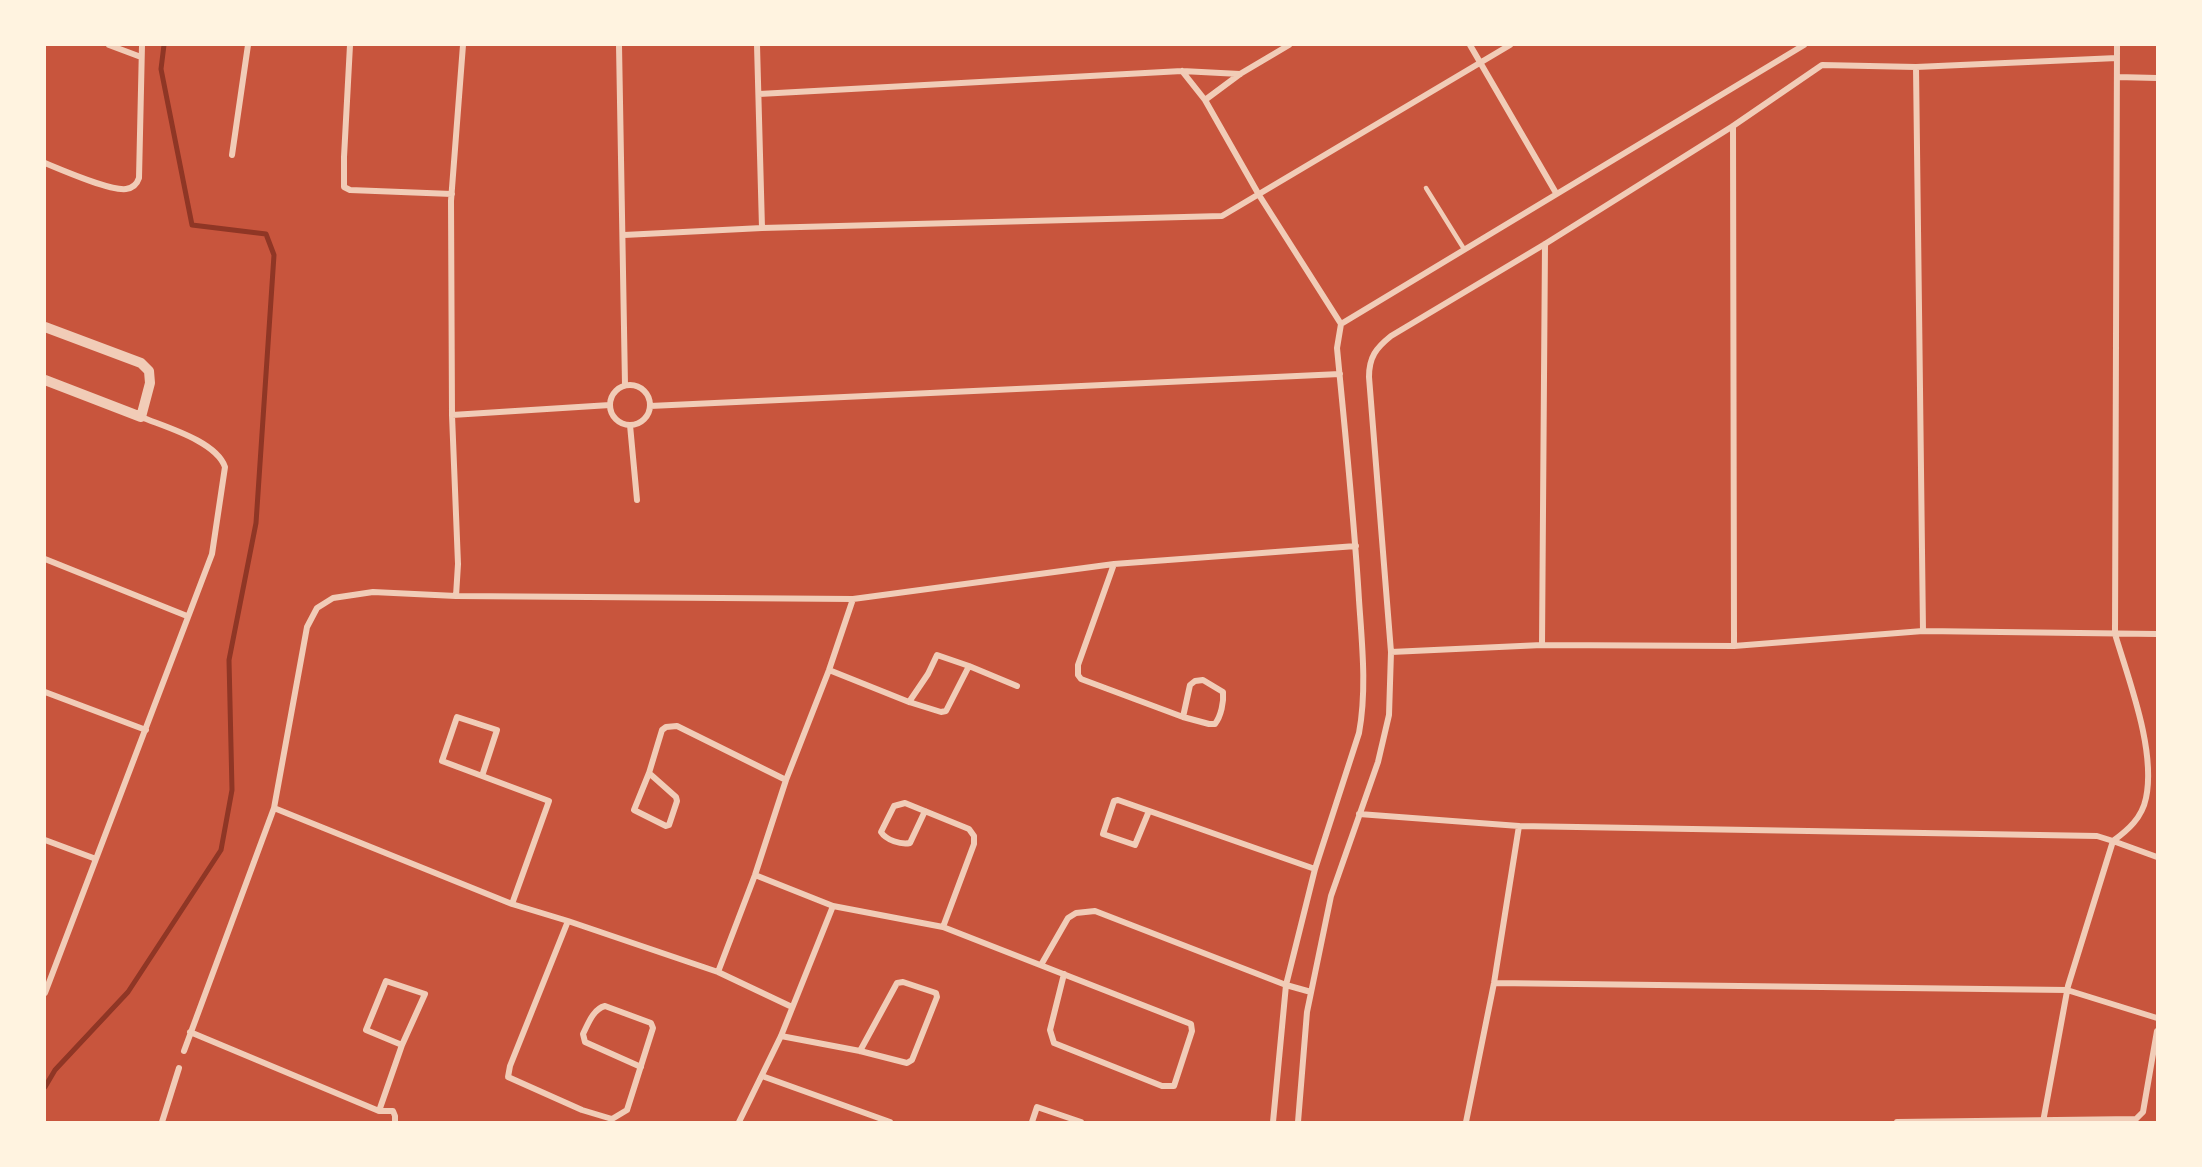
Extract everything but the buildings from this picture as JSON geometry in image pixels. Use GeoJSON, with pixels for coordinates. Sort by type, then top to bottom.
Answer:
{"type":"FeatureCollection","features":[{"type":"Feature","properties":{"kind":"street"},"geometry":{"type":"LineString","coordinates":[[109,45],[141,57]]}},
{"type":"Feature","properties":{"kind":"street"},"geometry":{"type":"LineString","coordinates":[[45,163],[116,189],[132,188],[137,183],[139,178],[142,45]]}},
{"type":"Feature","properties":{"kind":"street"},"geometry":{"type":"LineString","coordinates":[[232,155],[248,45]]}},
{"type":"Feature","properties":{"kind":"street"},"geometry":{"type":"LineString","coordinates":[[350,45],[344,187],[351,190],[452,194]]}},
{"type":"Feature","properties":{"kind":"street"},"geometry":{"type":"LineString","coordinates":[[456,596],[458,564],[452,415],[452,194],[463,45]]}},
{"type":"Feature","properties":{"kind":"street"},"geometry":{"type":"LineString","coordinates":[[620,45],[625,385]]}},
{"type":"Feature","properties":{"kind":"street"},"geometry":{"type":"LineString","coordinates":[[757,45],[762,228]]}},
{"type":"Feature","properties":{"kind":"street"},"geometry":{"type":"LineString","coordinates":[[1205,100],[1240,74],[1289,45]]}},
{"type":"Feature","properties":{"kind":"street"},"geometry":{"type":"LineString","coordinates":[[1470,45],[1556,193]]}},
{"type":"Feature","properties":{"kind":"street"},"geometry":{"type":"LineString","coordinates":[[624,235],[762,228],[1225,215],[1510,45]]}},
{"type":"Feature","properties":{"kind":"street"},"geometry":{"type":"LineString","coordinates":[[1341,324],[1804,45]]}},
{"type":"Feature","properties":{"kind":"street"},"geometry":{"type":"LineString","coordinates":[[2043,1122],[2067,990],[2113,841],[2129,829],[2139,817],[2146,798],[2147,756],[2142,726],[2115,634],[2117,45]]}},
{"type":"Feature","properties":{"kind":"street"},"geometry":{"type":"LineString","coordinates":[[1298,1122],[1311,992],[1332,896],[1378,762],[1389,715],[1391,652],[1369,377],[1372,355],[1391,336],[1545,244],[1733,126],[1822,65],[1916,67],[2117,58]]}},
{"type":"Feature","properties":{"kind":"street"},"geometry":{"type":"LineString","coordinates":[[1916,67],[1923,631]]}},
{"type":"Feature","properties":{"kind":"street"},"geometry":{"type":"LineString","coordinates":[[759,94],[1182,71],[1240,74]]}},
{"type":"Feature","properties":{"kind":"street"},"geometry":{"type":"LineString","coordinates":[[1182,71],[1205,100],[1259,195],[1341,324],[1338,338],[1340,374],[1356,546],[1364,711],[1315,869],[1286,985],[1273,1122]]}},
{"type":"Feature","properties":{"kind":"street"},"geometry":{"type":"LineString","coordinates":[[2117,77],[2157,78]]}},
{"type":"Feature","properties":{"kind":"street"},"geometry":{"type":"LineString","coordinates":[[1733,126],[1734,646]]}},
{"type":"Feature","properties":{"kind":"street"},"geometry":{"type":"LineString","coordinates":[[1542,645],[1545,244]]}},
{"type":"Feature","properties":{"kind":"street"},"geometry":{"type":"LineString","coordinates":[[45,327],[141,363],[149,371],[150,383],[141,417]]}},
{"type":"Feature","properties":{"kind":"street"},"geometry":{"type":"LineString","coordinates":[[650,406],[1340,374]]}},
{"type":"Feature","properties":{"kind":"street"},"geometry":{"type":"LineString","coordinates":[[45,380],[197,440],[217,455],[225,467],[212,554],[45,991]]}},
{"type":"Feature","properties":{"kind":"street"},"geometry":{"type":"LineString","coordinates":[[625,385],[637,387],[647,394],[650,406],[644,420],[630,425],[622,424],[616,419],[611,413],[610,405],[614,393],[625,385]]}},
{"type":"Feature","properties":{"kind":"street"},"geometry":{"type":"LineString","coordinates":[[452,415],[610,405]]}},
{"type":"Feature","properties":{"kind":"street"},"geometry":{"type":"LineString","coordinates":[[630,425],[637,500]]}},
{"type":"Feature","properties":{"kind":"street"},"geometry":{"type":"LineString","coordinates":[[184,1051],[274,808],[307,627],[317,608],[333,598],[373,592],[456,596],[854,599],[1114,564],[1356,546]]}},
{"type":"Feature","properties":{"kind":"street"},"geometry":{"type":"LineString","coordinates":[[45,559],[187,616]]}},
{"type":"Feature","properties":{"kind":"street"},"geometry":{"type":"LineString","coordinates":[[1114,564],[1078,665],[1078,675],[1081,680],[1183,717],[1209,724],[1215,724],[1218,720],[1223,692],[1203,680],[1195,681],[1190,685],[1183,717]]}},
{"type":"Feature","properties":{"kind":"street"},"geometry":{"type":"LineString","coordinates":[[718,972],[755,875],[786,780],[854,599]]}},
{"type":"Feature","properties":{"kind":"street"},"geometry":{"type":"LineString","coordinates":[[1391,652],[1542,645],[1734,646],[1923,631],[2157,634]]}},
{"type":"Feature","properties":{"kind":"street"},"geometry":{"type":"LineString","coordinates":[[909,702],[938,655],[1017,686]]}},
{"type":"Feature","properties":{"kind":"street"},"geometry":{"type":"LineString","coordinates":[[829,670],[934,711],[946,711],[969,666]]}},
{"type":"Feature","properties":{"kind":"street"},"geometry":{"type":"LineString","coordinates":[[45,692],[146,730]]}},
{"type":"Feature","properties":{"kind":"street"},"geometry":{"type":"LineString","coordinates":[[482,776],[497,730],[458,717],[442,760],[482,776],[549,801],[512,904]]}},
{"type":"Feature","properties":{"kind":"street"},"geometry":{"type":"LineString","coordinates":[[649,773],[676,797],[677,801],[667,826],[634,811],[662,730],[672,725],[786,780]]}},
{"type":"Feature","properties":{"kind":"street"},"geometry":{"type":"LineString","coordinates":[[1149,811],[1135,845],[1103,834],[1115,801],[1149,811],[1315,869]]}},
{"type":"Feature","properties":{"kind":"street"},"geometry":{"type":"LineString","coordinates":[[925,811],[910,843],[903,844],[884,836],[881,832],[894,806],[905,803],[925,811],[969,829],[974,836],[974,844],[943,927]]}},
{"type":"Feature","properties":{"kind":"street"},"geometry":{"type":"LineString","coordinates":[[274,808],[512,904],[718,972],[792,1007]]}},
{"type":"Feature","properties":{"kind":"street"},"geometry":{"type":"LineString","coordinates":[[1359,814],[1520,826],[2097,836],[2157,857]]}},
{"type":"Feature","properties":{"kind":"street"},"geometry":{"type":"LineString","coordinates":[[1467,1122],[1494,983],[1520,826]]}},
{"type":"Feature","properties":{"kind":"street"},"geometry":{"type":"LineString","coordinates":[[45,840],[96,859]]}},
{"type":"Feature","properties":{"kind":"street"},"geometry":{"type":"LineString","coordinates":[[755,875],[833,906],[943,927],[1041,965],[1064,974],[1191,1024],[1192,1030],[1173,1086],[1162,1086],[1054,1043],[1050,1030],[1064,974]]}},
{"type":"Feature","properties":{"kind":"street"},"geometry":{"type":"LineString","coordinates":[[739,1122],[781,1036],[833,906]]}},
{"type":"Feature","properties":{"kind":"street"},"geometry":{"type":"LineString","coordinates":[[1041,965],[1068,918],[1076,913],[1095,911],[1286,985],[1311,992]]}},
{"type":"Feature","properties":{"kind":"street"},"geometry":{"type":"LineString","coordinates":[[568,921],[510,1066],[508,1077],[582,1110],[612,1119],[627,1110],[641,1067],[653,1028],[651,1023],[605,1006],[598,1008],[583,1034],[585,1042],[641,1067]]}},
{"type":"Feature","properties":{"kind":"street"},"geometry":{"type":"LineString","coordinates":[[379,1111],[402,1045],[425,994],[386,981],[366,1030],[402,1045]]}},
{"type":"Feature","properties":{"kind":"street"},"geometry":{"type":"LineString","coordinates":[[781,1036],[860,1051],[903,1063],[910,1062],[937,997],[936,993],[903,982],[897,983],[860,1051]]}},
{"type":"Feature","properties":{"kind":"street"},"geometry":{"type":"LineString","coordinates":[[1494,983],[2067,990],[2157,1018]]}},
{"type":"Feature","properties":{"kind":"street"},"geometry":{"type":"LineString","coordinates":[[1897,1122],[2131,1120],[2143,1112],[2157,1031]]}},
{"type":"Feature","properties":{"kind":"street"},"geometry":{"type":"LineString","coordinates":[[190,1032],[379,1111],[393,1111],[394,1122]]}},
{"type":"Feature","properties":{"kind":"street"},"geometry":{"type":"LineString","coordinates":[[162,1122],[179,1068]]}},
{"type":"Feature","properties":{"kind":"street"},"geometry":{"type":"LineString","coordinates":[[762,1076],[890,1122]]}},
{"type":"Feature","properties":{"kind":"street"},"geometry":{"type":"LineString","coordinates":[[1032,1122],[1037,1107],[1081,1122]]}},
{"type":"Feature","properties":{"kind":"lane"},"geometry":{"type":"LineString","coordinates":[[1426,188],[1464,249]]}},
{"type":"Feature","properties":{"kind":"waterway"},"geometry":{"type":"LineString","coordinates":[[45,1087],[55,1070],[128,992],[221,850],[232,790],[229,660],[256,523],[274,255],[266,234],[192,225],[161,69],[164,45]]}}]}
